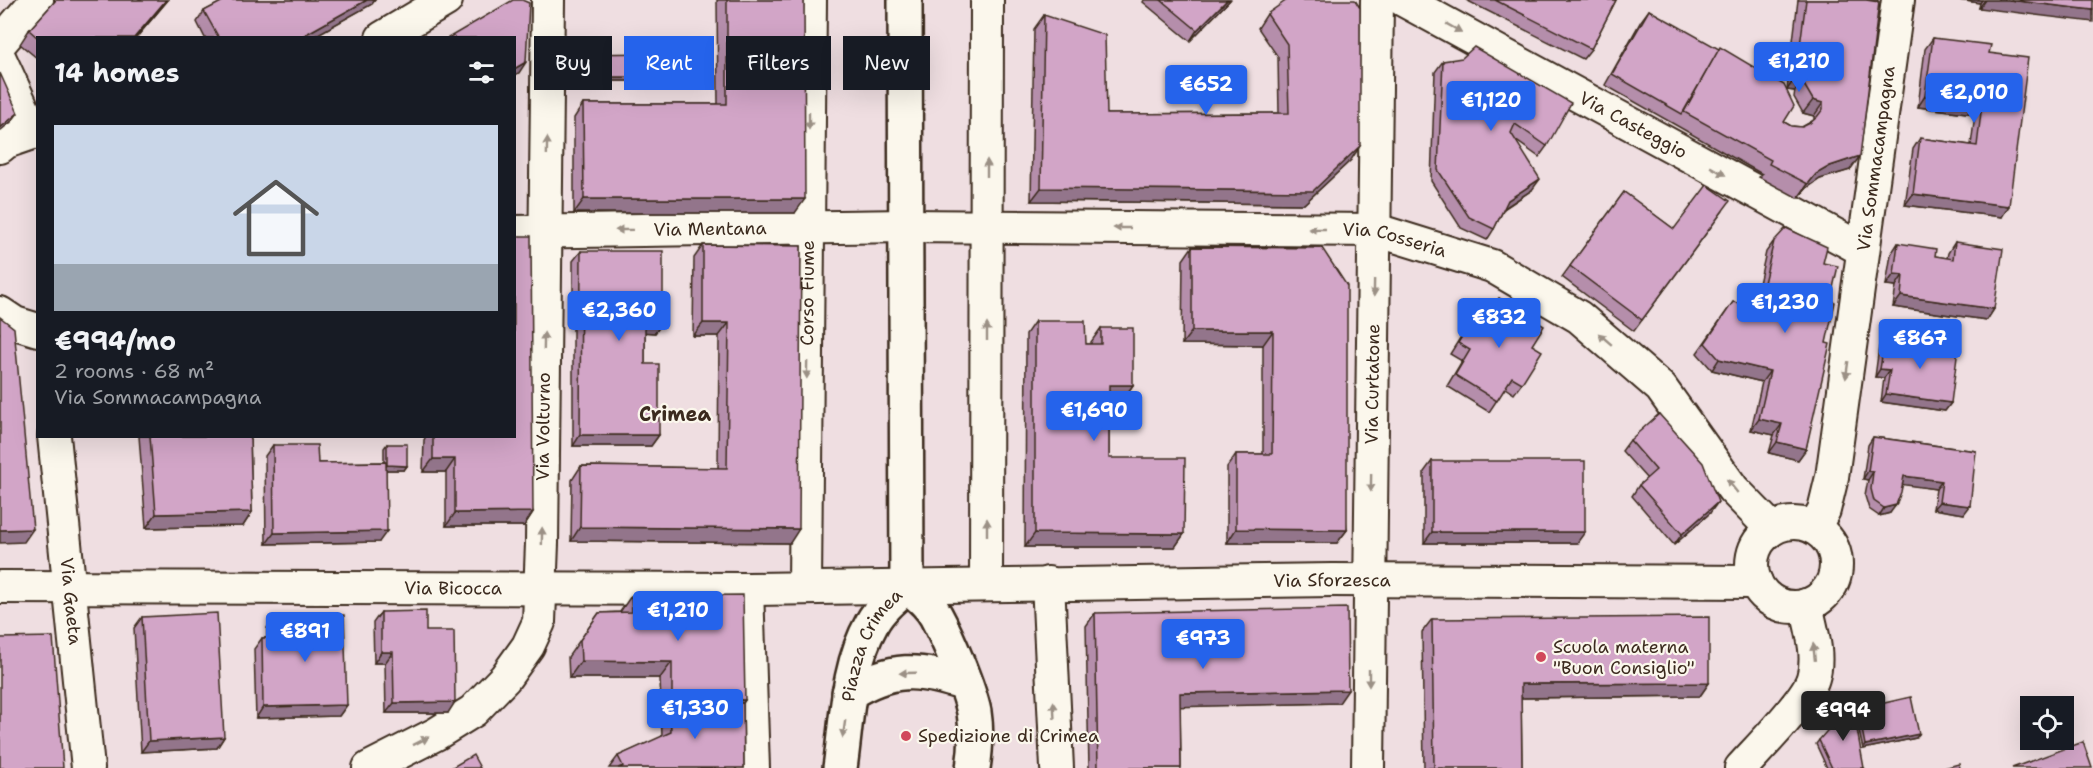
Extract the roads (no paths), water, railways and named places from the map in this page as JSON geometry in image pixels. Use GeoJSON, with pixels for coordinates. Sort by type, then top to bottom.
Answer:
{"type":"FeatureCollection","features":[{"type":"Feature","properties":{"kind":"street"},"geometry":{"type":"LineString","coordinates":[[0,43],[37,0]]}},
{"type":"Feature","properties":{"kind":"street"},"geometry":{"type":"LineString","coordinates":[[385,36],[446,0]]}},
{"type":"Feature","properties":{"kind":"street","name":"Via Volturno"},"geometry":{"type":"LineString","coordinates":[[369,768],[436,734],[473,711],[505,678],[528,646],[539,622],[548,0]]}},
{"type":"Feature","properties":{"kind":"street","name":"Corso Fiume"},"geometry":{"type":"LineString","coordinates":[[805,587],[810,0]]}},
{"type":"Feature","properties":{"kind":"street"},"geometry":{"type":"LineString","coordinates":[[904,0],[907,586]]}},
{"type":"Feature","properties":{"kind":"street"},"geometry":{"type":"LineString","coordinates":[[986,585],[987,0]]}},
{"type":"Feature","properties":{"kind":"street","name":"Via Curtatone"},"geometry":{"type":"LineString","coordinates":[[1368,768],[1377,0]]}},
{"type":"Feature","properties":{"kind":"street","name":"Via Casteggio"},"geometry":{"type":"LineString","coordinates":[[1403,0],[1863,250]]}},
{"type":"Feature","properties":{"kind":"street","name":"Via Sommacampagna"},"geometry":{"type":"LineString","coordinates":[[1814,528],[1824,510],[1832,477],[1898,0]]}},
{"type":"Feature","properties":{"kind":"street"},"geometry":{"type":"LineString","coordinates":[[0,59],[35,131],[6,142],[0,147]]}},
{"type":"Feature","properties":{"kind":"street","name":"Via Mentana"},"geometry":{"type":"LineString","coordinates":[[516,232],[906,226]]}},
{"type":"Feature","properties":{"kind":"street","name":"Via Cosseria"},"geometry":{"type":"LineString","coordinates":[[906,226],[1376,230],[1492,266],[1579,317],[1661,388],[1733,489],[1772,529]]}},
{"type":"Feature","properties":{"kind":"street"},"geometry":{"type":"LineString","coordinates":[[0,313],[15,323],[36,329]]}},
{"type":"Feature","properties":{"kind":"street","name":"Via Gaeta"},"geometry":{"type":"LineString","coordinates":[[54,438],[88,768]]}},
{"type":"Feature","properties":{"kind":"street"},"geometry":{"type":"LineString","coordinates":[[1800,522],[1814,528],[1825,536],[1833,548],[1836,562],[1835,572],[1828,589],[1818,599],[1806,605],[1792,607],[1780,605],[1769,598],[1756,582],[1752,565],[1754,550],[1761,538],[1772,529],[1785,523],[1800,522]]}},
{"type":"Feature","properties":{"kind":"street","name":"Via Sforzesca"},"geometry":{"type":"LineString","coordinates":[[907,586],[1369,580],[1756,582]]}},
{"type":"Feature","properties":{"kind":"street"},"geometry":{"type":"LineString","coordinates":[[1048,583],[1057,768]]}},
{"type":"Feature","properties":{"kind":"street","name":"Via Bicocca"},"geometry":{"type":"LineString","coordinates":[[0,587],[747,589],[907,586]]}},
{"type":"Feature","properties":{"kind":"street","name":"Piazza Crimea"},"geometry":{"type":"LineString","coordinates":[[841,767],[849,693],[858,658],[872,623],[889,601],[907,586],[922,598],[935,615],[964,684],[975,722],[977,744],[973,768]]}},
{"type":"Feature","properties":{"kind":"street"},"geometry":{"type":"LineString","coordinates":[[747,589],[753,768]]}},
{"type":"Feature","properties":{"kind":"street"},"geometry":{"type":"LineString","coordinates":[[1741,768],[1802,698],[1813,679],[1816,657],[1806,605]]}},
{"type":"Feature","properties":{"kind":"street"},"geometry":{"type":"LineString","coordinates":[[849,693],[868,681],[890,674],[912,672],[939,675],[964,684]]}},
{"type":"Feature","properties":{"kind":"place","name":"Scuola materna \"Buon Consiglio\""},"geometry":{"type":"Point","coordinates":[1541,657]}},
{"type":"Feature","properties":{"kind":"place","name":"Spedizione di Crimea"},"geometry":{"type":"Point","coordinates":[906,736]}},
{"type":"Feature","properties":{"kind":"district","name":"Crimea"},"geometry":{"type":"Point","coordinates":[675,414]}}]}
